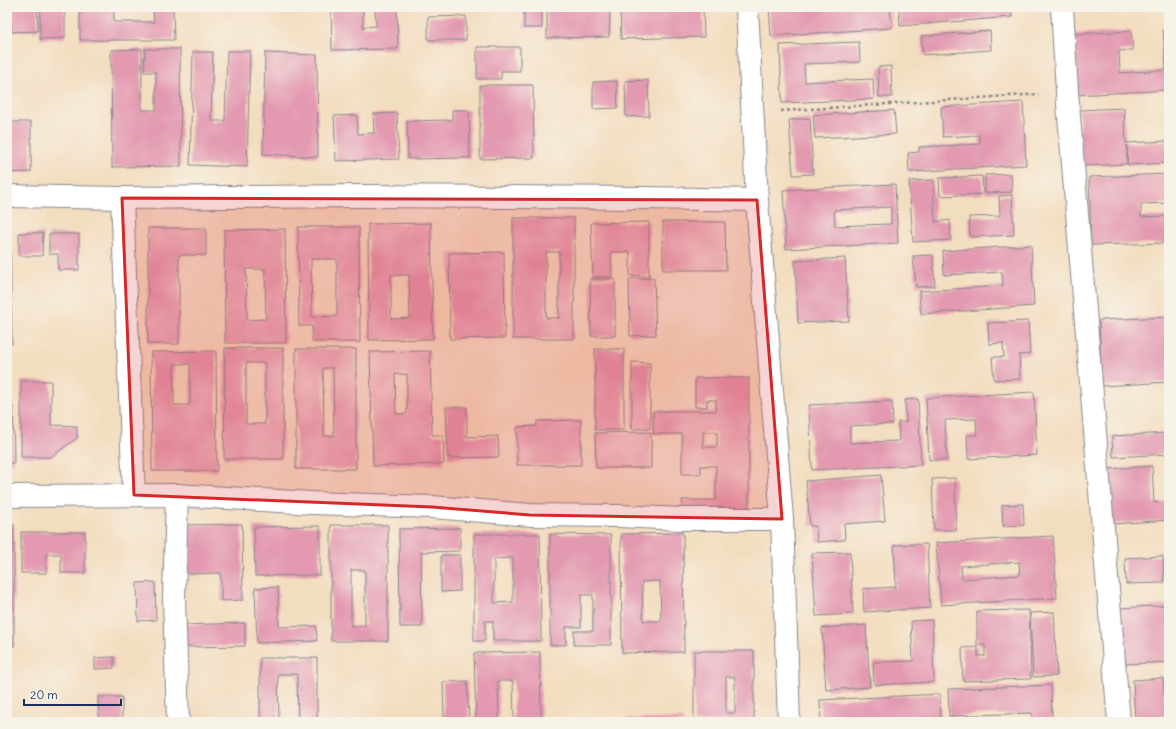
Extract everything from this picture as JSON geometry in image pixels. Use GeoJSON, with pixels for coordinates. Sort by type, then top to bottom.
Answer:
{"type":"FeatureCollection","features":[{"type":"Feature","properties":{"kind":"street"},"geometry":{"type":"LineString","coordinates":[[747,7],[757,200],[782,519],[789,722]]}},
{"type":"Feature","properties":{"kind":"street"},"geometry":{"type":"LineString","coordinates":[[1062,7],[1067,92],[1119,722]]}},
{"type":"Feature","properties":{"kind":"street"},"geometry":{"type":"LineString","coordinates":[[7,196],[122,198],[368,196],[757,200]]}},
{"type":"Feature","properties":{"kind":"street"},"geometry":{"type":"LineString","coordinates":[[122,198],[134,495]]}},
{"type":"Feature","properties":{"kind":"street"},"geometry":{"type":"LineString","coordinates":[[7,496],[177,495],[312,503],[432,507],[530,515],[619,516],[681,519],[782,519]]}},
{"type":"Feature","properties":{"kind":"street"},"geometry":{"type":"LineString","coordinates":[[177,495],[174,598],[178,722]]}},
{"type":"Feature","properties":{"kind":"path"},"geometry":{"type":"LineString","coordinates":[[752,109],[789,111],[1067,92]]}},
{"type":"Feature","properties":{"kind":"highlighted area"},"geometry":{"type":"Polygon","coordinates":[[[122,198],[757,200],[782,519],[530,515],[432,507],[134,495],[122,198]]]}},
{"type":"Feature","properties":{"kind":"building"},"geometry":{"type":"Polygon","coordinates":[[[10,7],[37,7],[38,31],[11,32],[10,7]]]}},
{"type":"Feature","properties":{"kind":"building"},"geometry":{"type":"Polygon","coordinates":[[[40,7],[65,7],[65,38],[40,39],[40,7]]]}},
{"type":"Feature","properties":{"kind":"building"},"geometry":{"type":"Polygon","coordinates":[[[80,7],[114,7],[114,22],[154,22],[153,7],[173,7],[174,40],[80,40],[80,7]]]}},
{"type":"Feature","properties":{"kind":"building"},"geometry":{"type":"Polygon","coordinates":[[[331,7],[363,7],[363,27],[376,26],[375,7],[397,7],[398,49],[332,50],[331,7]]]}},
{"type":"Feature","properties":{"kind":"building"},"geometry":{"type":"Polygon","coordinates":[[[524,7],[542,7],[542,28],[524,28],[524,7]]]}},
{"type":"Feature","properties":{"kind":"building"},"geometry":{"type":"Polygon","coordinates":[[[547,7],[610,7],[609,37],[547,38],[547,7]]]}},
{"type":"Feature","properties":{"kind":"building"},"geometry":{"type":"Polygon","coordinates":[[[620,7],[703,7],[704,37],[621,39],[620,7]]]}},
{"type":"Feature","properties":{"kind":"building"},"geometry":{"type":"Polygon","coordinates":[[[769,7],[890,7],[892,28],[771,36],[769,7]]]}},
{"type":"Feature","properties":{"kind":"building"},"geometry":{"type":"Polygon","coordinates":[[[899,7],[1011,7],[1012,17],[900,26],[899,7]]]}},
{"type":"Feature","properties":{"kind":"building"},"geometry":{"type":"Polygon","coordinates":[[[466,16],[466,40],[428,40],[428,17],[466,16]]]}},
{"type":"Feature","properties":{"kind":"building"},"geometry":{"type":"Polygon","coordinates":[[[1163,29],[1169,29],[1169,90],[1076,95],[1072,34],[1131,31],[1133,50],[1119,51],[1120,73],[1166,70],[1163,29]]]}},
{"type":"Feature","properties":{"kind":"building"},"geometry":{"type":"Polygon","coordinates":[[[990,31],[991,50],[923,55],[921,36],[990,31]]]}},
{"type":"Feature","properties":{"kind":"building"},"geometry":{"type":"Polygon","coordinates":[[[859,42],[860,62],[804,64],[805,82],[873,79],[874,99],[782,103],[780,45],[859,42]]]}},
{"type":"Feature","properties":{"kind":"building"},"geometry":{"type":"Polygon","coordinates":[[[477,47],[520,47],[520,71],[501,71],[501,79],[477,79],[477,47]]]}},
{"type":"Feature","properties":{"kind":"building"},"geometry":{"type":"Polygon","coordinates":[[[142,49],[142,110],[156,110],[156,72],[144,72],[145,49],[180,49],[181,166],[112,167],[111,50],[142,49]]]}},
{"type":"Feature","properties":{"kind":"building"},"geometry":{"type":"Polygon","coordinates":[[[227,51],[250,51],[247,167],[190,165],[193,52],[213,52],[211,121],[225,121],[227,51]]]}},
{"type":"Feature","properties":{"kind":"building"},"geometry":{"type":"Polygon","coordinates":[[[265,53],[317,55],[318,157],[263,154],[265,53]]]}},
{"type":"Feature","properties":{"kind":"building"},"geometry":{"type":"Polygon","coordinates":[[[891,66],[892,97],[879,97],[878,67],[891,66]]]}},
{"type":"Feature","properties":{"kind":"building"},"geometry":{"type":"Polygon","coordinates":[[[648,80],[649,116],[626,117],[625,81],[648,80]]]}},
{"type":"Feature","properties":{"kind":"building"},"geometry":{"type":"Polygon","coordinates":[[[617,81],[618,108],[593,109],[593,82],[617,81]]]}},
{"type":"Feature","properties":{"kind":"building"},"geometry":{"type":"Polygon","coordinates":[[[480,85],[533,85],[534,158],[480,159],[480,85]]]}},
{"type":"Feature","properties":{"kind":"building"},"geometry":{"type":"Polygon","coordinates":[[[1023,102],[1026,165],[909,172],[908,153],[919,152],[919,147],[980,144],[979,135],[943,137],[941,107],[1023,102]]]}},
{"type":"Feature","properties":{"kind":"building"},"geometry":{"type":"Polygon","coordinates":[[[1124,108],[1126,143],[1169,141],[1169,163],[1128,165],[1127,145],[1127,164],[1082,166],[1079,110],[1124,108]]]}},
{"type":"Feature","properties":{"kind":"building"},"geometry":{"type":"Polygon","coordinates":[[[452,110],[469,110],[470,158],[408,159],[407,121],[452,120],[452,110]]]}},
{"type":"Feature","properties":{"kind":"building"},"geometry":{"type":"Polygon","coordinates":[[[894,110],[896,134],[815,138],[813,115],[894,110]]]}},
{"type":"Feature","properties":{"kind":"building"},"geometry":{"type":"Polygon","coordinates":[[[397,113],[399,159],[336,161],[334,116],[357,115],[358,134],[374,133],[373,114],[397,113]]]}},
{"type":"Feature","properties":{"kind":"building"},"geometry":{"type":"Polygon","coordinates":[[[810,118],[813,174],[793,175],[789,120],[810,118]]]}},
{"type":"Feature","properties":{"kind":"building"},"geometry":{"type":"Polygon","coordinates":[[[7,122],[31,122],[31,172],[7,173],[7,122]]]}},
{"type":"Feature","properties":{"kind":"building"},"geometry":{"type":"Polygon","coordinates":[[[1011,174],[1012,192],[985,193],[985,175],[1011,174]]]}},
{"type":"Feature","properties":{"kind":"building"},"geometry":{"type":"Polygon","coordinates":[[[1169,174],[1169,203],[1141,204],[1141,217],[1169,216],[1169,243],[1091,245],[1089,177],[1169,174]]]}},
{"type":"Feature","properties":{"kind":"building"},"geometry":{"type":"Polygon","coordinates":[[[982,176],[983,194],[940,196],[939,178],[982,176]]]}},
{"type":"Feature","properties":{"kind":"building"},"geometry":{"type":"Polygon","coordinates":[[[933,180],[935,222],[950,220],[951,240],[913,242],[909,181],[933,180]]]}},
{"type":"Feature","properties":{"kind":"building"},"geometry":{"type":"Polygon","coordinates":[[[895,184],[898,243],[786,249],[783,190],[895,184]],[[891,207],[834,210],[835,226],[891,224],[891,207]]]}},
{"type":"Feature","properties":{"kind":"building"},"geometry":{"type":"Polygon","coordinates":[[[1012,195],[1014,235],[970,237],[969,217],[1000,216],[999,196],[1012,195]]]}},
{"type":"Feature","properties":{"kind":"building"},"geometry":{"type":"Polygon","coordinates":[[[513,218],[574,218],[574,339],[513,339],[513,218]],[[546,252],[546,318],[559,318],[559,252],[546,252]]]}},
{"type":"Feature","properties":{"kind":"building"},"geometry":{"type":"Polygon","coordinates":[[[649,222],[649,276],[630,276],[630,252],[611,252],[612,277],[593,277],[591,223],[649,222]]]}},
{"type":"Feature","properties":{"kind":"building"},"geometry":{"type":"Polygon","coordinates":[[[663,222],[725,222],[726,270],[663,270],[663,222]]]}},
{"type":"Feature","properties":{"kind":"building"},"geometry":{"type":"Polygon","coordinates":[[[431,223],[433,339],[369,340],[368,224],[431,223]],[[391,275],[391,319],[410,318],[409,275],[391,275]]]}},
{"type":"Feature","properties":{"kind":"building"},"geometry":{"type":"Polygon","coordinates":[[[7,226],[10,226],[12,344],[7,344],[7,226]]]}},
{"type":"Feature","properties":{"kind":"building"},"geometry":{"type":"Polygon","coordinates":[[[298,227],[359,227],[360,342],[312,342],[312,326],[299,326],[298,227]],[[311,259],[312,317],[337,316],[337,259],[311,259]]]}},
{"type":"Feature","properties":{"kind":"building"},"geometry":{"type":"Polygon","coordinates":[[[148,228],[206,228],[206,255],[179,255],[179,344],[148,344],[148,228]]]}},
{"type":"Feature","properties":{"kind":"building"},"geometry":{"type":"Polygon","coordinates":[[[285,229],[286,343],[225,343],[224,230],[285,229]],[[246,269],[247,320],[266,319],[265,269],[246,269]]]}},
{"type":"Feature","properties":{"kind":"building"},"geometry":{"type":"Polygon","coordinates":[[[19,233],[43,233],[42,256],[19,256],[19,233]]]}},
{"type":"Feature","properties":{"kind":"building"},"geometry":{"type":"Polygon","coordinates":[[[49,234],[79,234],[79,270],[58,270],[58,254],[49,254],[49,234]]]}},
{"type":"Feature","properties":{"kind":"building"},"geometry":{"type":"Polygon","coordinates":[[[1031,245],[1034,306],[921,314],[919,291],[1003,286],[1002,272],[944,275],[943,251],[1031,245]]]}},
{"type":"Feature","properties":{"kind":"building"},"geometry":{"type":"Polygon","coordinates":[[[504,252],[505,338],[450,339],[449,253],[504,252]]]}},
{"type":"Feature","properties":{"kind":"building"},"geometry":{"type":"Polygon","coordinates":[[[933,255],[935,286],[916,287],[913,256],[933,255]]]}},
{"type":"Feature","properties":{"kind":"building"},"geometry":{"type":"Polygon","coordinates":[[[845,258],[849,321],[798,323],[795,261],[845,258]]]}},
{"type":"Feature","properties":{"kind":"building"},"geometry":{"type":"Polygon","coordinates":[[[654,278],[656,335],[630,336],[629,279],[654,278]]]}},
{"type":"Feature","properties":{"kind":"building"},"geometry":{"type":"Polygon","coordinates":[[[590,279],[615,279],[615,336],[591,336],[590,279]]]}},
{"type":"Feature","properties":{"kind":"building"},"geometry":{"type":"Polygon","coordinates":[[[1169,317],[1169,382],[1102,386],[1099,320],[1169,317]]]}},
{"type":"Feature","properties":{"kind":"building"},"geometry":{"type":"Polygon","coordinates":[[[1028,321],[1030,354],[1019,355],[1020,379],[994,380],[992,357],[1004,357],[1003,343],[989,344],[988,323],[1028,321]]]}},
{"type":"Feature","properties":{"kind":"building"},"geometry":{"type":"Polygon","coordinates":[[[225,348],[283,348],[283,459],[224,459],[225,348]],[[246,363],[246,424],[265,424],[265,363],[246,363]]]}},
{"type":"Feature","properties":{"kind":"building"},"geometry":{"type":"Polygon","coordinates":[[[296,349],[356,349],[356,469],[296,469],[296,349]],[[323,368],[324,436],[334,436],[333,368],[323,368]]]}},
{"type":"Feature","properties":{"kind":"building"},"geometry":{"type":"Polygon","coordinates":[[[595,349],[624,349],[624,430],[595,430],[595,349]]]}},
{"type":"Feature","properties":{"kind":"building"},"geometry":{"type":"Polygon","coordinates":[[[216,351],[217,471],[152,471],[151,352],[216,351]],[[174,364],[174,405],[190,405],[190,364],[174,364]]]}},
{"type":"Feature","properties":{"kind":"building"},"geometry":{"type":"Polygon","coordinates":[[[430,351],[432,435],[443,435],[444,464],[373,466],[370,352],[430,351]],[[395,374],[396,414],[407,414],[407,374],[395,374]]]}},
{"type":"Feature","properties":{"kind":"building"},"geometry":{"type":"Polygon","coordinates":[[[632,362],[650,363],[650,429],[632,429],[632,362]]]}},
{"type":"Feature","properties":{"kind":"building"},"geometry":{"type":"Polygon","coordinates":[[[695,378],[749,378],[749,518],[682,518],[682,500],[716,500],[716,466],[701,466],[701,474],[682,474],[682,434],[653,434],[653,411],[716,411],[716,400],[707,400],[707,407],[695,407],[695,378]],[[703,432],[703,447],[717,447],[717,432],[703,432]]]}},
{"type":"Feature","properties":{"kind":"building"},"geometry":{"type":"Polygon","coordinates":[[[21,381],[51,381],[51,425],[77,426],[77,438],[51,457],[21,457],[21,381]]]}},
{"type":"Feature","properties":{"kind":"building"},"geometry":{"type":"Polygon","coordinates":[[[1034,392],[1037,455],[968,459],[967,435],[977,435],[976,419],[945,420],[947,460],[929,460],[926,398],[1034,392]]]}},
{"type":"Feature","properties":{"kind":"building"},"geometry":{"type":"Polygon","coordinates":[[[918,399],[921,465],[812,470],[809,405],[892,401],[893,424],[850,426],[850,443],[899,441],[898,422],[906,422],[905,400],[918,399]]]}},
{"type":"Feature","properties":{"kind":"building"},"geometry":{"type":"Polygon","coordinates":[[[7,406],[13,406],[14,463],[7,463],[7,406]]]}},
{"type":"Feature","properties":{"kind":"building"},"geometry":{"type":"Polygon","coordinates":[[[446,407],[467,407],[467,437],[498,436],[499,457],[448,458],[446,407]]]}},
{"type":"Feature","properties":{"kind":"building"},"geometry":{"type":"Polygon","coordinates":[[[581,420],[581,465],[517,465],[517,427],[537,426],[537,421],[581,420]]]}},
{"type":"Feature","properties":{"kind":"building"},"geometry":{"type":"Polygon","coordinates":[[[651,432],[651,468],[596,468],[595,433],[651,432]]]}},
{"type":"Feature","properties":{"kind":"building"},"geometry":{"type":"Polygon","coordinates":[[[1169,433],[1169,454],[1113,457],[1112,436],[1169,433]]]}},
{"type":"Feature","properties":{"kind":"building"},"geometry":{"type":"Polygon","coordinates":[[[1152,466],[1154,503],[1169,502],[1169,520],[1112,524],[1108,469],[1152,466]]]}},
{"type":"Feature","properties":{"kind":"building"},"geometry":{"type":"Polygon","coordinates":[[[881,475],[885,521],[844,524],[845,540],[817,542],[816,526],[810,526],[806,481],[881,475]]]}},
{"type":"Feature","properties":{"kind":"building"},"geometry":{"type":"Polygon","coordinates":[[[955,478],[956,530],[934,530],[932,479],[955,478]]]}},
{"type":"Feature","properties":{"kind":"building"},"geometry":{"type":"Polygon","coordinates":[[[1023,504],[1024,525],[1003,526],[1002,505],[1023,504]]]}},
{"type":"Feature","properties":{"kind":"building"},"geometry":{"type":"Polygon","coordinates":[[[242,524],[243,600],[221,601],[221,573],[182,574],[182,525],[242,524]]]}},
{"type":"Feature","properties":{"kind":"building"},"geometry":{"type":"Polygon","coordinates":[[[7,525],[14,525],[14,646],[7,646],[7,525]]]}},
{"type":"Feature","properties":{"kind":"building"},"geometry":{"type":"Polygon","coordinates":[[[331,525],[388,525],[388,641],[331,641],[331,525]],[[351,570],[351,626],[365,626],[365,570],[351,570]]]}},
{"type":"Feature","properties":{"kind":"building"},"geometry":{"type":"Polygon","coordinates":[[[320,526],[320,575],[255,576],[254,527],[320,526]]]}},
{"type":"Feature","properties":{"kind":"building"},"geometry":{"type":"Polygon","coordinates":[[[460,528],[460,551],[421,552],[422,627],[400,627],[399,529],[460,528]]]}},
{"type":"Feature","properties":{"kind":"building"},"geometry":{"type":"Polygon","coordinates":[[[21,532],[85,532],[85,573],[61,573],[61,554],[46,554],[46,573],[21,573],[21,532]]]}},
{"type":"Feature","properties":{"kind":"building"},"geometry":{"type":"Polygon","coordinates":[[[683,533],[684,652],[622,653],[621,534],[683,533]],[[660,581],[642,582],[643,621],[661,621],[660,581]]]}},
{"type":"Feature","properties":{"kind":"building"},"geometry":{"type":"Polygon","coordinates":[[[474,534],[540,534],[541,641],[493,641],[493,621],[485,621],[485,641],[474,641],[474,534]],[[513,558],[494,559],[494,603],[513,602],[513,558]]]}},
{"type":"Feature","properties":{"kind":"building"},"geometry":{"type":"Polygon","coordinates":[[[550,534],[611,535],[611,645],[574,645],[574,631],[593,631],[593,595],[581,595],[581,627],[566,627],[566,645],[550,645],[550,534]]]}},
{"type":"Feature","properties":{"kind":"building"},"geometry":{"type":"Polygon","coordinates":[[[1053,536],[1057,598],[941,605],[936,543],[1053,536]],[[1019,562],[961,566],[962,579],[1020,575],[1019,562]]]}},
{"type":"Feature","properties":{"kind":"building"},"geometry":{"type":"Polygon","coordinates":[[[927,544],[930,608],[864,612],[863,589],[896,587],[894,545],[927,544]]]}},
{"type":"Feature","properties":{"kind":"building"},"geometry":{"type":"Polygon","coordinates":[[[850,552],[853,614],[816,616],[812,553],[850,552]]]}},
{"type":"Feature","properties":{"kind":"building"},"geometry":{"type":"Polygon","coordinates":[[[441,555],[460,555],[460,591],[441,592],[441,555]]]}},
{"type":"Feature","properties":{"kind":"building"},"geometry":{"type":"Polygon","coordinates":[[[1163,556],[1164,583],[1126,584],[1125,558],[1163,556]]]}},
{"type":"Feature","properties":{"kind":"building"},"geometry":{"type":"Polygon","coordinates":[[[155,582],[156,620],[138,621],[137,583],[155,582]]]}},
{"type":"Feature","properties":{"kind":"building"},"geometry":{"type":"Polygon","coordinates":[[[278,587],[279,627],[316,626],[317,641],[257,643],[255,588],[278,587]]]}},
{"type":"Feature","properties":{"kind":"building"},"geometry":{"type":"Polygon","coordinates":[[[1169,605],[1169,662],[1123,664],[1120,608],[1169,605]]]}},
{"type":"Feature","properties":{"kind":"building"},"geometry":{"type":"Polygon","coordinates":[[[1029,610],[1031,679],[963,681],[962,648],[978,647],[978,656],[985,656],[985,645],[977,645],[977,611],[1029,610]]]}},
{"type":"Feature","properties":{"kind":"building"},"geometry":{"type":"Polygon","coordinates":[[[1054,612],[1057,676],[1033,677],[1030,613],[1054,612]]]}},
{"type":"Feature","properties":{"kind":"building"},"geometry":{"type":"Polygon","coordinates":[[[932,620],[934,682],[874,685],[873,662],[913,661],[911,621],[932,620]]]}},
{"type":"Feature","properties":{"kind":"building"},"geometry":{"type":"Polygon","coordinates":[[[245,623],[245,646],[183,647],[183,625],[245,623]]]}},
{"type":"Feature","properties":{"kind":"building"},"geometry":{"type":"Polygon","coordinates":[[[866,625],[870,687],[826,690],[822,628],[866,625]]]}},
{"type":"Feature","properties":{"kind":"building"},"geometry":{"type":"Polygon","coordinates":[[[694,651],[754,651],[754,722],[694,722],[694,651]],[[726,677],[726,713],[735,713],[735,677],[726,677]]]}},
{"type":"Feature","properties":{"kind":"building"},"geometry":{"type":"Polygon","coordinates":[[[540,652],[541,722],[514,722],[513,681],[498,681],[499,722],[476,722],[474,653],[540,652]]]}},
{"type":"Feature","properties":{"kind":"building"},"geometry":{"type":"Polygon","coordinates":[[[114,657],[114,668],[95,669],[95,658],[114,657]]]}},
{"type":"Feature","properties":{"kind":"building"},"geometry":{"type":"Polygon","coordinates":[[[260,658],[317,658],[317,722],[298,722],[297,674],[278,674],[279,722],[260,722],[260,658]]]}},
{"type":"Feature","properties":{"kind":"building"},"geometry":{"type":"Polygon","coordinates":[[[1163,678],[1166,722],[1135,722],[1133,680],[1163,678]]]}},
{"type":"Feature","properties":{"kind":"building"},"geometry":{"type":"Polygon","coordinates":[[[467,681],[469,718],[444,719],[443,682],[467,681]]]}},
{"type":"Feature","properties":{"kind":"building"},"geometry":{"type":"Polygon","coordinates":[[[1051,685],[1052,722],[1032,722],[1032,713],[949,716],[948,689],[1051,685]]]}},
{"type":"Feature","properties":{"kind":"building"},"geometry":{"type":"Polygon","coordinates":[[[940,694],[941,722],[917,722],[917,719],[889,720],[890,722],[821,722],[820,700],[940,694]]]}},
{"type":"Feature","properties":{"kind":"building"},"geometry":{"type":"Polygon","coordinates":[[[98,697],[122,697],[122,722],[99,722],[98,697]]]}},
{"type":"Feature","properties":{"kind":"building"},"geometry":{"type":"Polygon","coordinates":[[[620,719],[683,719],[683,722],[620,722],[620,719]]]}}]}
